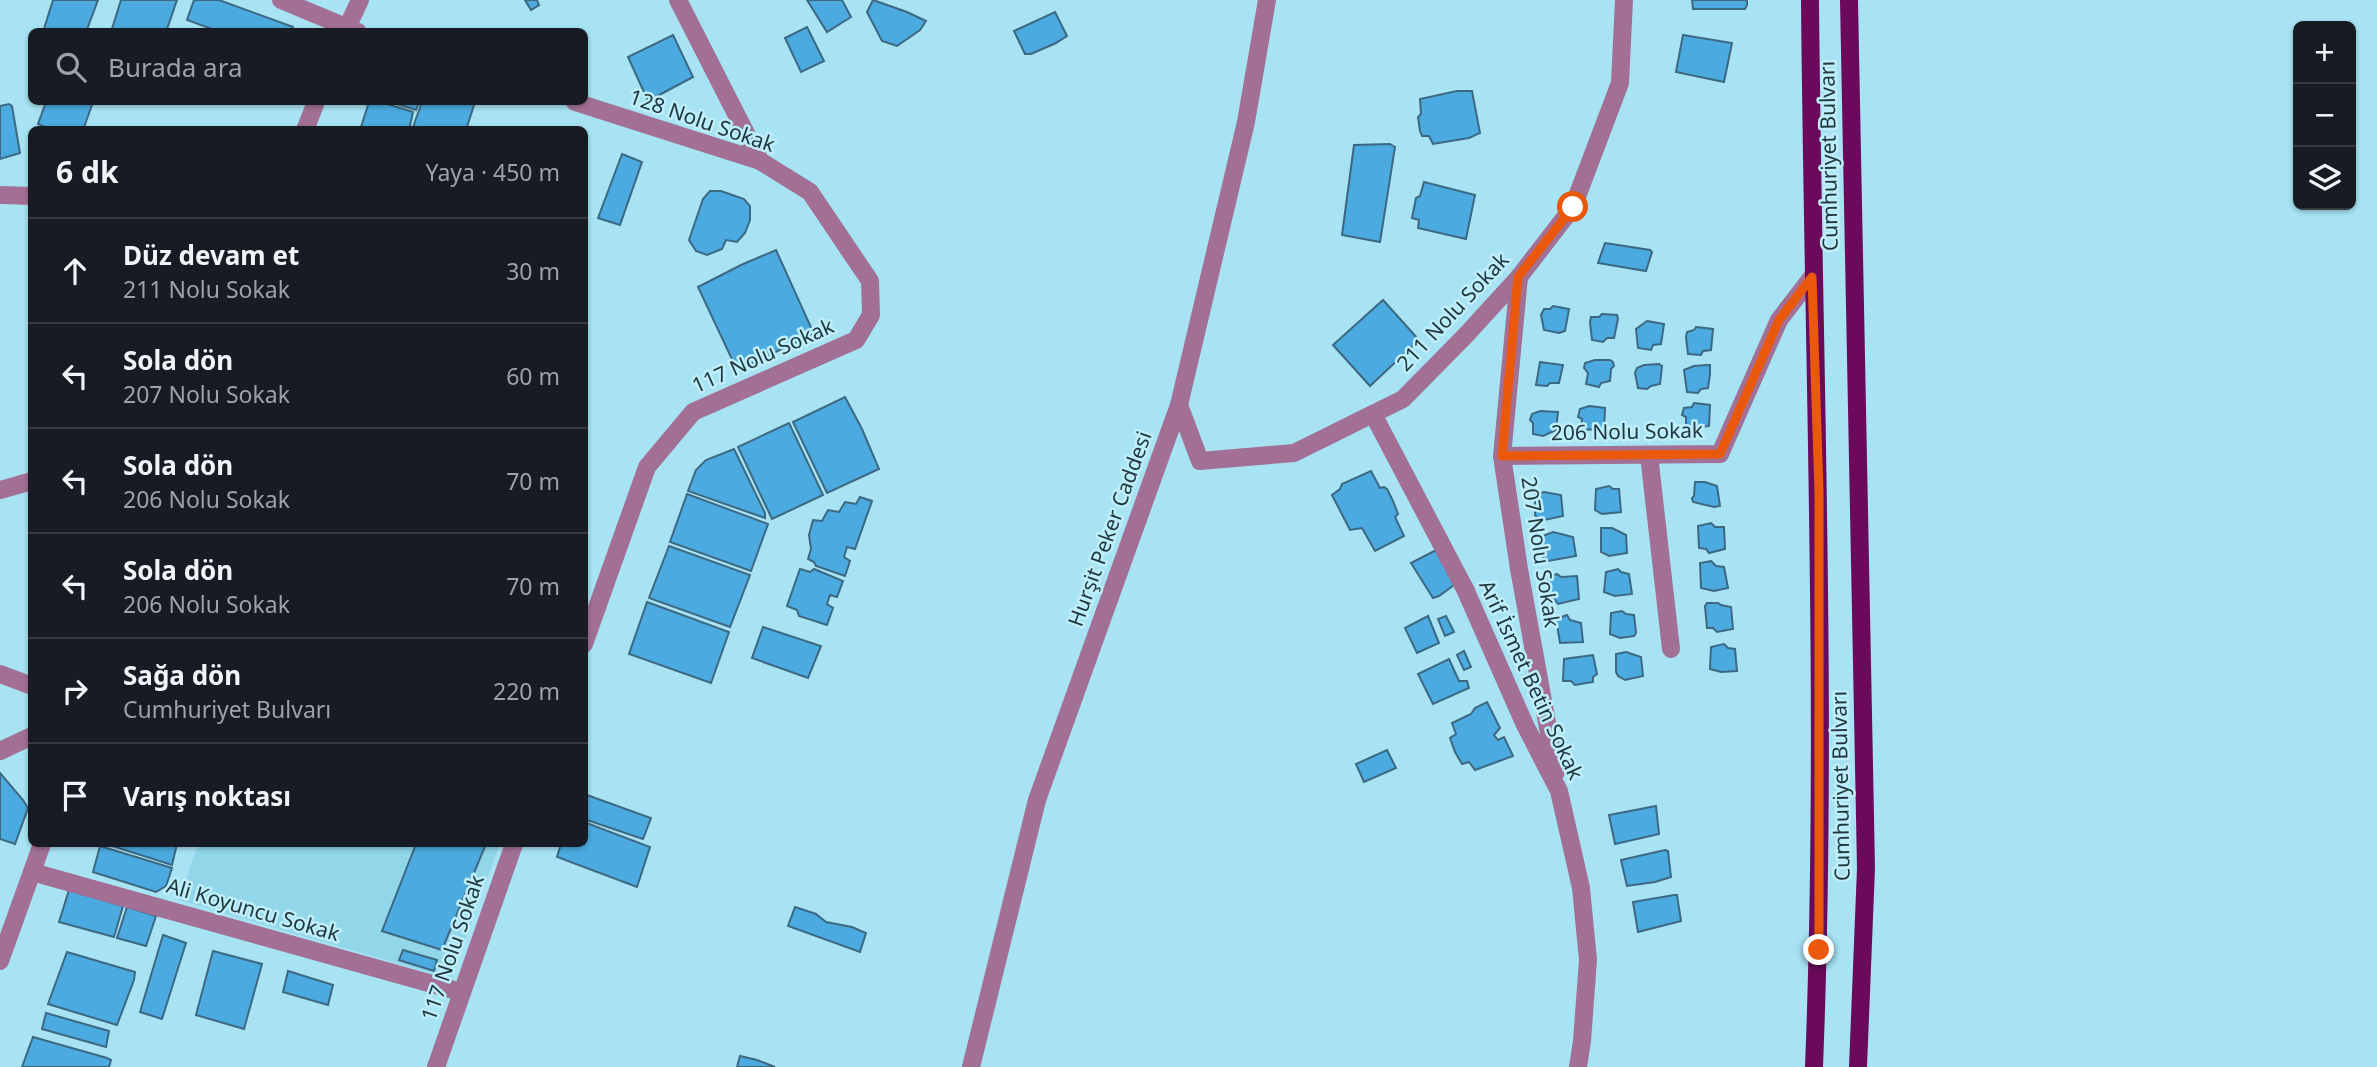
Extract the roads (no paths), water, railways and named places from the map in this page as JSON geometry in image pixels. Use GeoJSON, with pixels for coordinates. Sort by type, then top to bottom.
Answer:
{"type":"FeatureCollection","features":[{"type":"Feature","properties":{"kind":"main road","name":"Cumhuriyet Bulvarı"},"geometry":{"type":"LineString","coordinates":[[1810,0],[1812,277],[1819,492],[1819,950],[1814,1067]]}},
{"type":"Feature","properties":{"kind":"main road","name":"Cumhuriyet Bulvarı"},"geometry":{"type":"LineString","coordinates":[[1849,0],[1866,868],[1858,1067]]}},
{"type":"Feature","properties":{"kind":"street"},"geometry":{"type":"LineString","coordinates":[[281,0],[345,28]]}},
{"type":"Feature","properties":{"kind":"street"},"geometry":{"type":"LineString","coordinates":[[351,28],[360,0]]}},
{"type":"Feature","properties":{"kind":"street"},"geometry":{"type":"LineString","coordinates":[[678,0],[760,162]]}},
{"type":"Feature","properties":{"kind":"street","name":"Hurşit Peker Caddesi"},"geometry":{"type":"LineString","coordinates":[[971,1067],[1037,800],[1179,405],[1246,122],[1267,0]]}},
{"type":"Feature","properties":{"kind":"street","name":"211 Nolu Sokak"},"geometry":{"type":"LineString","coordinates":[[1179,405],[1200,461],[1294,453],[1403,399],[1518,277],[1573,207],[1620,83],[1624,0]]}},
{"type":"Feature","properties":{"kind":"street"},"geometry":{"type":"LineString","coordinates":[[307,126],[315,105]]}},
{"type":"Feature","properties":{"kind":"street","name":"128 Nolu Sokak"},"geometry":{"type":"LineString","coordinates":[[584,105],[760,162],[810,192]]}},
{"type":"Feature","properties":{"kind":"street","name":"117 Nolu Sokak"},"geometry":{"type":"LineString","coordinates":[[588,633],[647,467],[693,412],[856,340],[871,315],[870,281],[810,192]]}},
{"type":"Feature","properties":{"kind":"street"},"geometry":{"type":"LineString","coordinates":[[0,195],[28,197]]}},
{"type":"Feature","properties":{"kind":"street","name":"207 Nolu Sokak"},"geometry":{"type":"LineString","coordinates":[[1518,277],[1502,456],[1519,569],[1559,791]]}},
{"type":"Feature","properties":{"kind":"street","name":"206 Nolu Sokak"},"geometry":{"type":"LineString","coordinates":[[1502,456],[1720,454],[1779,320],[1812,277]]}},
{"type":"Feature","properties":{"kind":"street","name":"Arif İsmet Betin Sokak"},"geometry":{"type":"LineString","coordinates":[[1373,414],[1465,589],[1525,725],[1559,791],[1581,888],[1588,960],[1578,1067]]}},
{"type":"Feature","properties":{"kind":"street"},"geometry":{"type":"LineString","coordinates":[[1649,455],[1671,649]]}},
{"type":"Feature","properties":{"kind":"street"},"geometry":{"type":"LineString","coordinates":[[0,490],[28,482]]}},
{"type":"Feature","properties":{"kind":"street"},"geometry":{"type":"LineString","coordinates":[[0,674],[28,684]]}},
{"type":"Feature","properties":{"kind":"street"},"geometry":{"type":"LineString","coordinates":[[0,751],[28,738]]}},
{"type":"Feature","properties":{"kind":"street"},"geometry":{"type":"LineString","coordinates":[[0,961],[41,847]]}},
{"type":"Feature","properties":{"kind":"street","name":"117 Nolu Sokak"},"geometry":{"type":"LineString","coordinates":[[436,1067],[513,847]]}},
{"type":"Feature","properties":{"kind":"street","name":"Ali Koyuncu Sokak"},"geometry":{"type":"LineString","coordinates":[[32,872],[461,992]]}}]}
